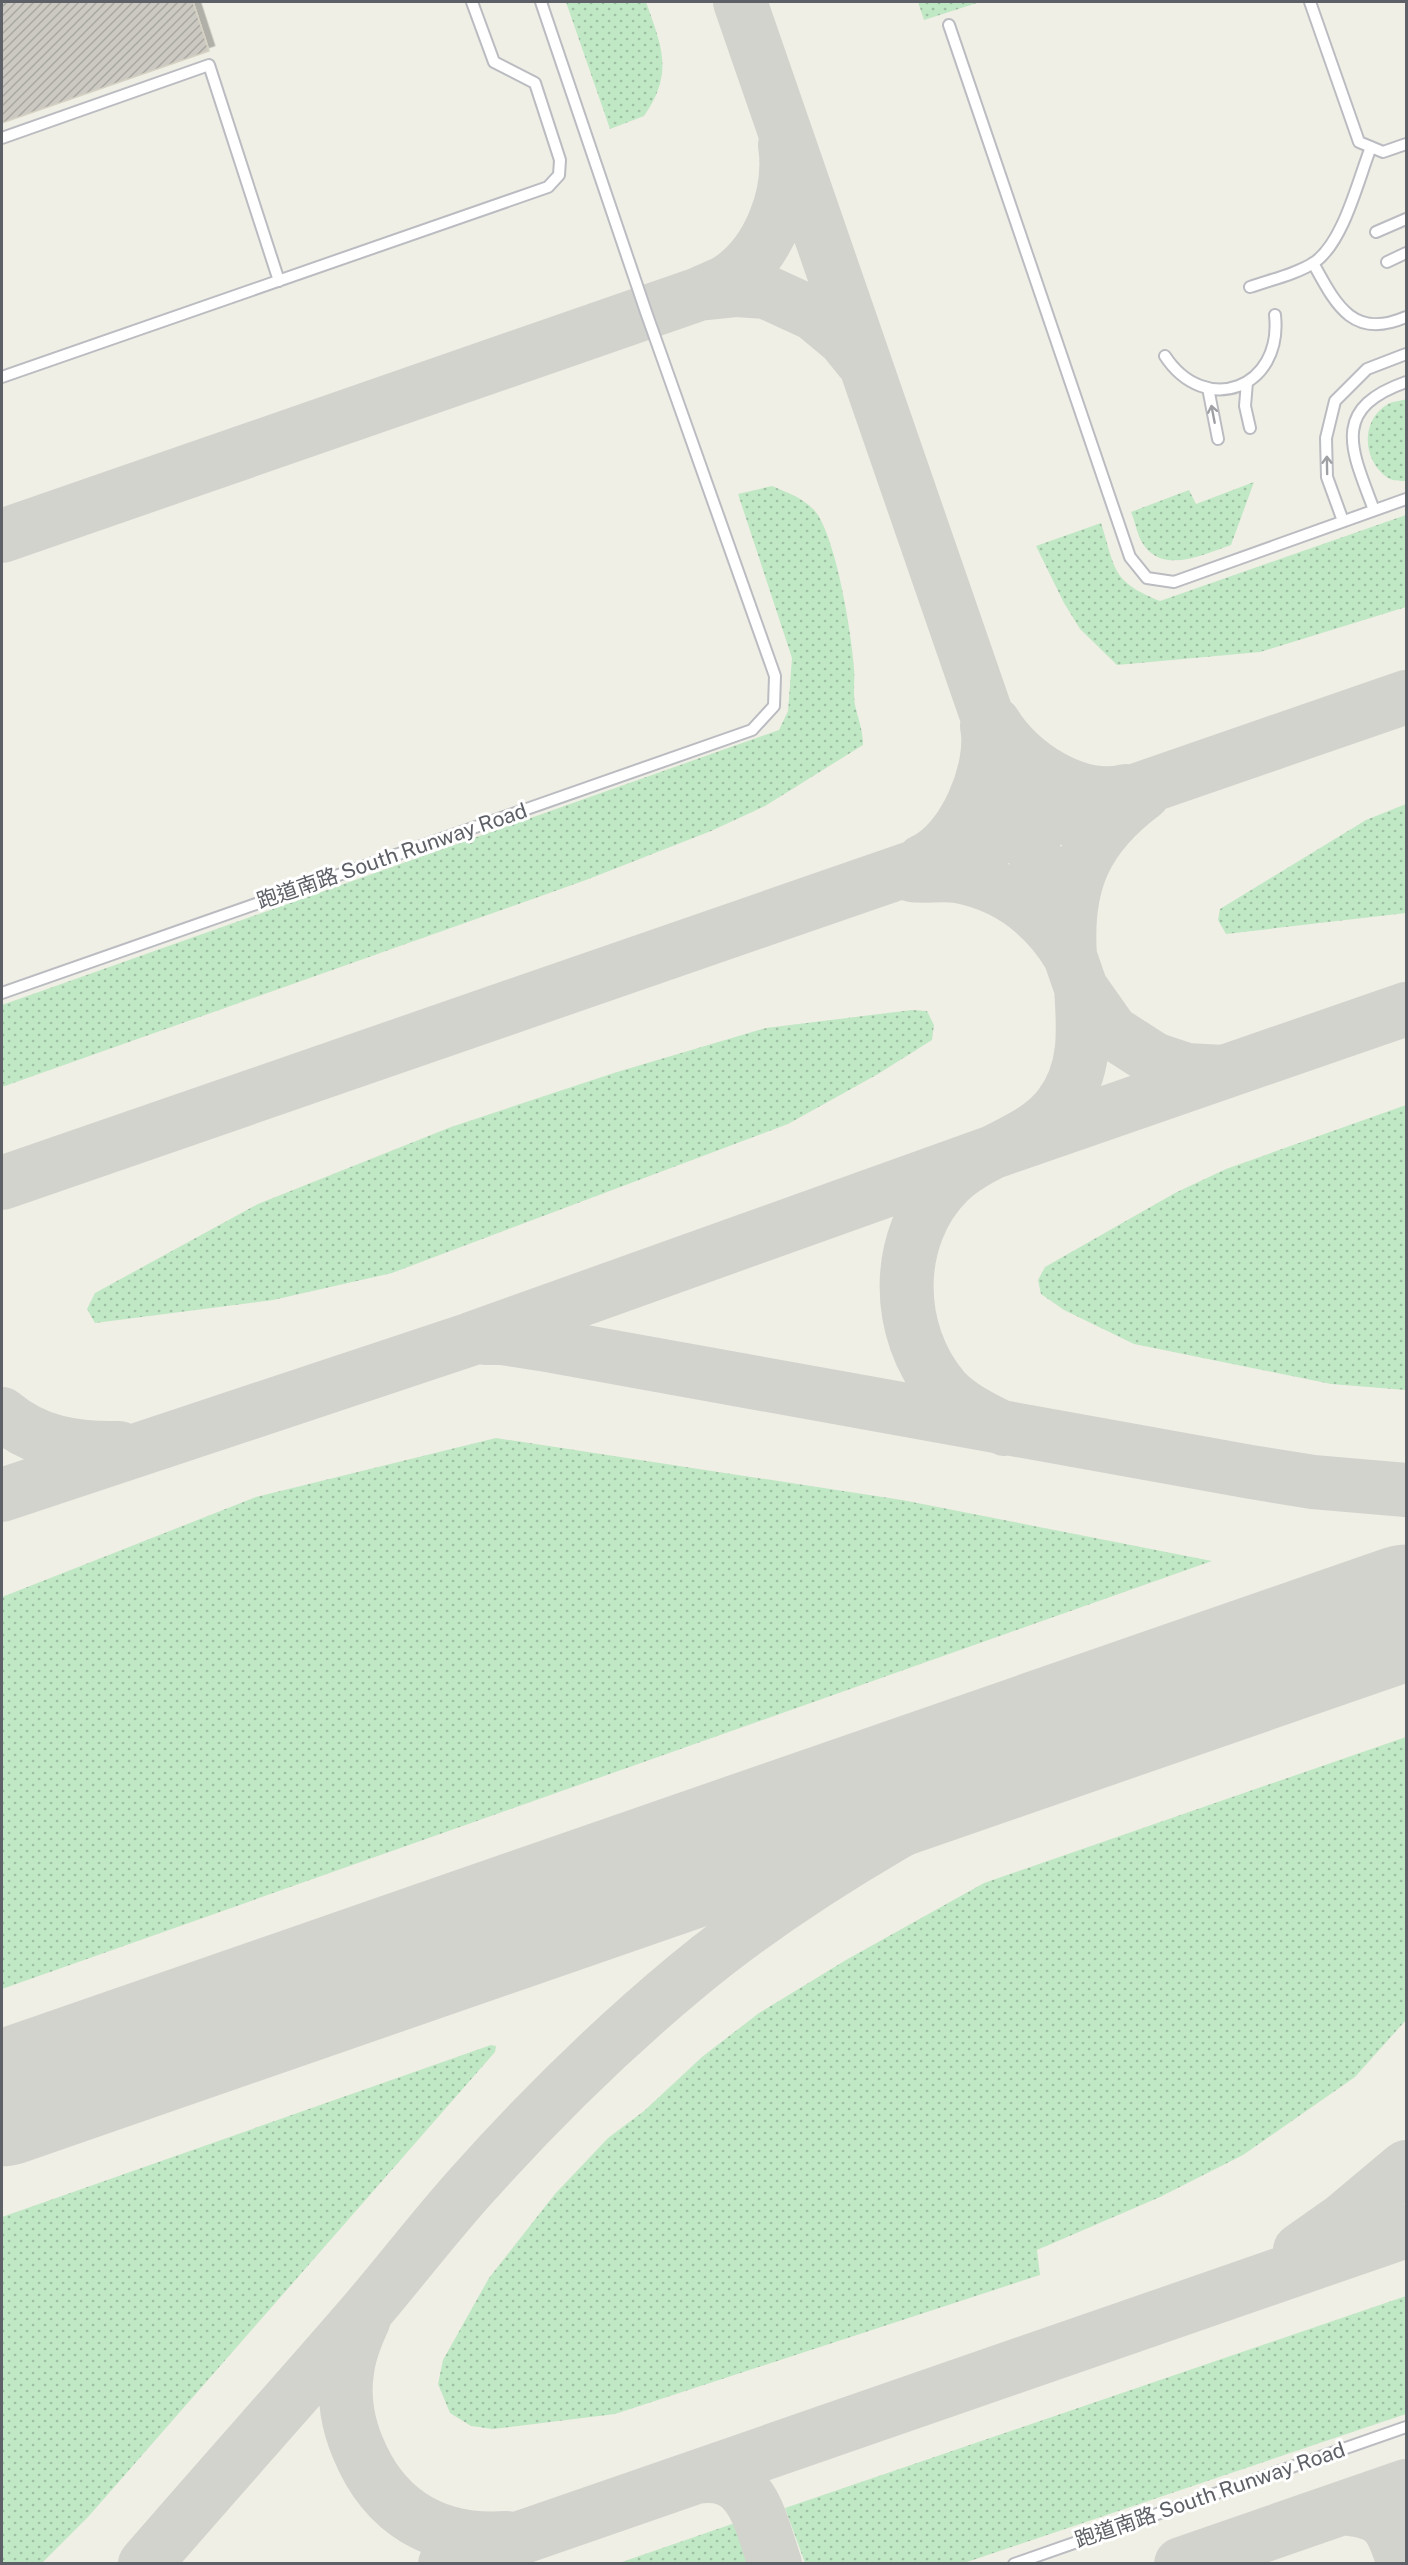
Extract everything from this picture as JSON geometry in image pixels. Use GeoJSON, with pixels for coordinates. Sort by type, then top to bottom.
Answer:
{"type":"FeatureCollection","features":[{"type":"Feature","properties":{"kind":"lane"},"geometry":{"type":"LineString","coordinates":[[2,377],[548,188],[559,175],[560,160],[535,83],[494,62],[472,2]]}},
{"type":"Feature","properties":{"kind":"lane","name":"跑道南路 South Runway Road"},"geometry":{"type":"LineString","coordinates":[[2,993],[752,730],[774,706],[775,676],[646,312],[541,2]]}},
{"type":"Feature","properties":{"kind":"lane"},"geometry":{"type":"LineString","coordinates":[[1310,2],[1359,142],[1383,152],[1407,144]]}},
{"type":"Feature","properties":{"kind":"lane"},"geometry":{"type":"LineString","coordinates":[[949,25],[1130,557],[1147,578],[1174,582],[1407,499]]}},
{"type":"Feature","properties":{"kind":"lane"},"geometry":{"type":"LineString","coordinates":[[2,138],[209,65],[279,281]]}},
{"type":"Feature","properties":{"kind":"lane"},"geometry":{"type":"LineString","coordinates":[[1250,287],[1313,263],[1327,251],[1337,236],[1371,147]]}},
{"type":"Feature","properties":{"kind":"lane"},"geometry":{"type":"LineString","coordinates":[[1376,232],[1407,219]]}},
{"type":"Feature","properties":{"kind":"lane"},"geometry":{"type":"LineString","coordinates":[[1388,262],[1407,253]]}},
{"type":"Feature","properties":{"kind":"lane"},"geometry":{"type":"LineString","coordinates":[[1313,263],[1342,311],[1355,320],[1370,325],[1387,326],[1407,317]]}},
{"type":"Feature","properties":{"kind":"lane"},"geometry":{"type":"LineString","coordinates":[[1165,356],[1174,369],[1189,382],[1208,388],[1227,389],[1246,382],[1262,370],[1273,353],[1277,334],[1275,315]]}},
{"type":"Feature","properties":{"kind":"lane"},"geometry":{"type":"LineString","coordinates":[[1342,521],[1327,477],[1326,438],[1335,401],[1367,369],[1407,354]]}},
{"type":"Feature","properties":{"kind":"lane"},"geometry":{"type":"LineString","coordinates":[[1246,382],[1245,406],[1250,428]]}},
{"type":"Feature","properties":{"kind":"lane"},"geometry":{"type":"LineString","coordinates":[[1374,510],[1352,446],[1353,429],[1359,413],[1369,401],[1385,390],[1407,382]]}},
{"type":"Feature","properties":{"kind":"lane"},"geometry":{"type":"LineString","coordinates":[[1208,388],[1218,439]]}},
{"type":"Feature","properties":{"kind":"lane","name":"跑道南路 South Runway Road"},"geometry":{"type":"LineString","coordinates":[[1014,2564],[1407,2427]]}},
{"type":"Feature","properties":{"kind":"green space"},"geometry":{"type":"Polygon","coordinates":[[[566,2],[646,2],[657,33],[662,73],[653,101],[644,116],[610,129],[566,2]]]}},
{"type":"Feature","properties":{"kind":"green space"},"geometry":{"type":"Polygon","coordinates":[[[918,2],[980,2],[924,20],[918,2]]]}},
{"type":"Feature","properties":{"kind":"green space"},"geometry":{"type":"Polygon","coordinates":[[[1406,399],[1406,481],[1397,481],[1379,471],[1373,462],[1369,451],[1369,430],[1379,411],[1390,403],[1406,399]]]}},
{"type":"Feature","properties":{"kind":"green space"},"geometry":{"type":"Polygon","coordinates":[[[1254,482],[1231,545],[1197,557],[1173,560],[1151,553],[1143,544],[1131,512],[1189,490],[1196,504],[1254,482]]]}},
{"type":"Feature","properties":{"kind":"green space"},"geometry":{"type":"Polygon","coordinates":[[[772,486],[797,497],[814,509],[825,529],[837,567],[850,632],[854,668],[854,700],[863,745],[765,806],[711,831],[586,880],[2,1087],[2,1005],[779,730],[788,711],[792,658],[738,494],[772,486]]]}},
{"type":"Feature","properties":{"kind":"green space"},"geometry":{"type":"Polygon","coordinates":[[[1406,515],[1406,607],[1260,652],[1117,665],[1080,629],[1064,603],[1036,546],[1101,523],[1113,563],[1124,580],[1144,594],[1160,601],[1406,515]]]}},
{"type":"Feature","properties":{"kind":"green space"},"geometry":{"type":"Polygon","coordinates":[[[1406,804],[1406,913],[1226,934],[1218,920],[1220,909],[1366,820],[1406,804]]]}},
{"type":"Feature","properties":{"kind":"green space"},"geometry":{"type":"Polygon","coordinates":[[[912,1010],[927,1011],[934,1025],[932,1040],[878,1074],[788,1124],[392,1273],[273,1300],[95,1323],[87,1309],[95,1293],[258,1204],[451,1127],[617,1072],[766,1028],[912,1010]]]}},
{"type":"Feature","properties":{"kind":"green space"},"geometry":{"type":"Polygon","coordinates":[[[1406,1105],[1406,1390],[1331,1384],[1134,1344],[1064,1310],[1041,1294],[1038,1280],[1045,1267],[1175,1193],[1226,1169],[1406,1105]]]}},
{"type":"Feature","properties":{"kind":"green space"},"geometry":{"type":"Polygon","coordinates":[[[496,1438],[902,1500],[1212,1561],[2,1989],[2,1597],[256,1497],[496,1438]]]}},
{"type":"Feature","properties":{"kind":"green space"},"geometry":{"type":"Polygon","coordinates":[[[1406,1737],[1406,2020],[1355,2077],[1243,2155],[1160,2197],[1037,2250],[1040,2275],[615,2414],[493,2429],[471,2426],[450,2413],[438,2384],[443,2360],[489,2278],[555,2194],[608,2138],[644,2111],[702,2057],[759,2013],[846,1960],[984,1883],[1406,1737]]]}},
{"type":"Feature","properties":{"kind":"green space"},"geometry":{"type":"Polygon","coordinates":[[[491,2045],[496,2046],[495,2052],[88,2517],[42,2563],[2,2563],[2,2217],[491,2045]]]}},
{"type":"Feature","properties":{"kind":"green space"},"geometry":{"type":"Polygon","coordinates":[[[1406,2296],[1406,2414],[964,2563],[805,2563],[785,2508],[1406,2296]]]}},
{"type":"Feature","properties":{"kind":"green space"},"geometry":{"type":"Polygon","coordinates":[[[735,2523],[750,2563],[619,2563],[735,2523]]]}},
{"type":"Feature","properties":{"kind":"building"},"geometry":{"type":"Polygon","coordinates":[[[2,2],[193,2],[209,51],[2,123],[2,2]]]}},
{"type":"Feature","properties":{"kind":"taxiway"},"geometry":{"type":"LineString","coordinates":[[740,2],[1081,988],[1082,1049],[1069,1093],[1048,1119],[1035,1129],[975,1162],[948,1182],[930,1204],[917,1230],[909,1257],[907,1285],[909,1313],[916,1341],[928,1367],[944,1390],[958,1402],[1005,1429]]}},
{"type":"Feature","properties":{"kind":"taxiway"},"geometry":{"type":"LineString","coordinates":[[2,536],[699,294],[722,284],[743,268],[767,238],[781,202],[785,183],[785,145]]}},
{"type":"Feature","properties":{"kind":"taxiway"},"geometry":{"type":"LineString","coordinates":[[699,294],[737,290],[766,292],[814,314],[844,339],[861,360]]}},
{"type":"Feature","properties":{"kind":"taxiway"},"geometry":{"type":"LineString","coordinates":[[2,1183],[1406,697]]}},
{"type":"Feature","properties":{"kind":"taxiway"},"geometry":{"type":"LineString","coordinates":[[994,723],[1018,753],[1051,777],[1069,786],[1088,791],[1108,793],[1126,791]]}},
{"type":"Feature","properties":{"kind":"taxiway"},"geometry":{"type":"LineString","coordinates":[[923,861],[938,852],[951,838],[973,803],[986,763],[987,726]]}},
{"type":"Feature","properties":{"kind":"taxiway"},"geometry":{"type":"LineString","coordinates":[[911,875],[957,876],[975,880],[1008,894],[1036,914],[1070,956],[1071,906],[1083,864],[1093,845],[1107,827],[1144,793]]}},
{"type":"Feature","properties":{"kind":"taxiway"},"geometry":{"type":"LineString","coordinates":[[1081,988],[1112,1032],[1154,1059],[1187,1070],[1223,1072]]}},
{"type":"Feature","properties":{"kind":"taxiway"},"geometry":{"type":"LineString","coordinates":[[2,1495],[471,1339],[999,1150],[1406,1009]]}},
{"type":"Feature","properties":{"kind":"taxiway"},"geometry":{"type":"LineString","coordinates":[[485,1338],[502,1338],[541,1344],[1251,1472],[1313,1482],[1406,1490]]}},
{"type":"Feature","properties":{"kind":"taxiway"},"geometry":{"type":"LineString","coordinates":[[2,1414],[15,1424],[43,1438],[87,1447],[119,1448]]}},
{"type":"Feature","properties":{"kind":"taxiway"},"geometry":{"type":"LineString","coordinates":[[145,2564],[382,2293],[496,2158],[575,2077],[657,2001],[738,1936],[847,1863],[960,1797],[1135,1706]]}},
{"type":"Feature","properties":{"kind":"taxiway"},"geometry":{"type":"LineString","coordinates":[[1300,2250],[1344,2219],[1406,2167]]}},
{"type":"Feature","properties":{"kind":"taxiway"},"geometry":{"type":"LineString","coordinates":[[445,2564],[1406,2231]]}},
{"type":"Feature","properties":{"kind":"taxiway"},"geometry":{"type":"LineString","coordinates":[[364,2319],[349,2358],[346,2391],[347,2411],[352,2430],[369,2471],[383,2491],[416,2520],[458,2535],[507,2538]]}},
{"type":"Feature","properties":{"kind":"taxiway"},"geometry":{"type":"LineString","coordinates":[[696,2477],[715,2476],[730,2481],[742,2489],[758,2515],[775,2564]]}},
{"type":"Feature","properties":{"kind":"taxiway"},"geometry":{"type":"LineString","coordinates":[[1181,2564],[1406,2486]]}},
{"type":"Feature","properties":{"kind":"taxiway"},"geometry":{"type":"LineString","coordinates":[[1342,2508],[1368,2513],[1385,2522],[1395,2539],[1404,2564]]}},
{"type":"Feature","properties":{"kind":"runway"},"geometry":{"type":"LineString","coordinates":[[2,2099],[1406,1612]]}}]}
